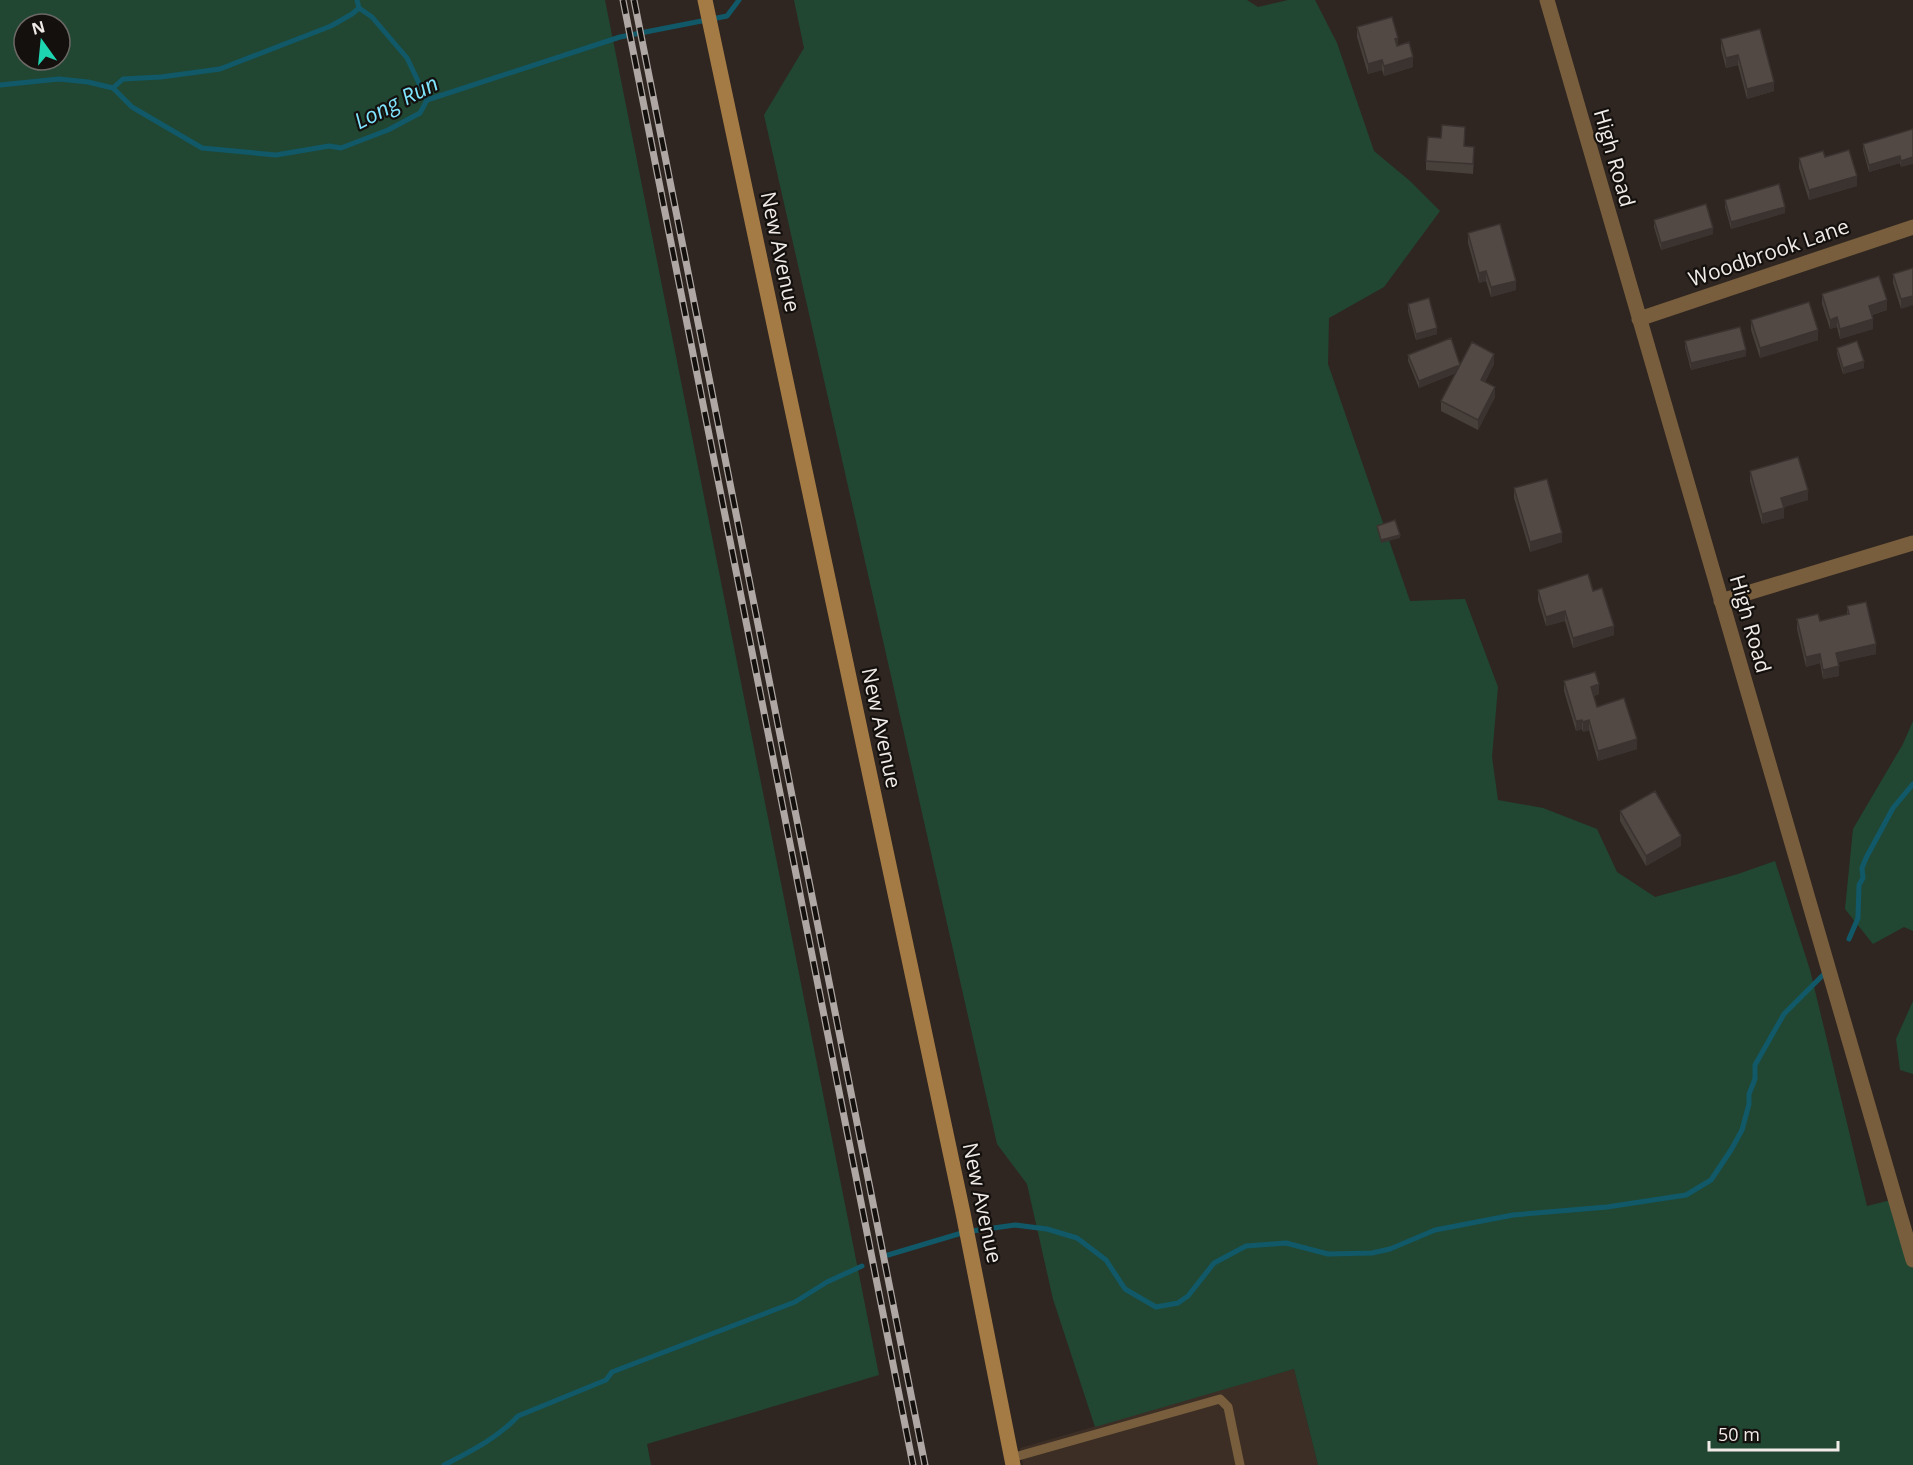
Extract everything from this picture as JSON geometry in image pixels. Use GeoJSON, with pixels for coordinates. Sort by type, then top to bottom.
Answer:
{"type":"FeatureCollection","features":[{"type":"Feature","properties":{"kind":"main road","name":"New Avenue"},"geometry":{"type":"LineString","coordinates":[[705,0],[965,1220],[1012,1462]]}},
{"type":"Feature","properties":{"kind":"street","name":"High Road"},"geometry":{"type":"LineString","coordinates":[[1547,0],[1913,1260]]}},
{"type":"Feature","properties":{"kind":"street","name":"Woodbrook Lane"},"geometry":{"type":"LineString","coordinates":[[1639,319],[1913,227]]}},
{"type":"Feature","properties":{"kind":"street"},"geometry":{"type":"LineString","coordinates":[[1721,601],[1913,543]]}},
{"type":"Feature","properties":{"kind":"lane"},"geometry":{"type":"LineString","coordinates":[[1012,1462],[1220,1399],[1228,1407],[1240,1465]]}},
{"type":"Feature","properties":{"kind":"shaded area"},"geometry":{"type":"Polygon","coordinates":[[[1294,1369],[1318,1465],[1023,1465],[1020,1448],[1294,1369]]]}},
{"type":"Feature","properties":{"kind":"green space"},"geometry":{"type":"Polygon","coordinates":[[[0,0],[605,0],[879,1375],[647,1444],[651,1465],[0,1465],[0,0]]]}},
{"type":"Feature","properties":{"kind":"green space"},"geometry":{"type":"Polygon","coordinates":[[[794,0],[1247,0],[1258,7],[1288,0],[1315,0],[1337,43],[1374,151],[1410,181],[1440,211],[1384,287],[1329,318],[1328,364],[1410,601],[1465,599],[1498,687],[1492,757],[1498,800],[1543,808],[1597,829],[1617,872],[1655,897],[1738,874],[1775,861],[1810,970],[1867,1206],[1895,1199],[1913,1261],[1913,1465],[1318,1465],[1294,1369],[1095,1427],[1053,1299],[1027,1184],[997,1144],[764,115],[804,48],[794,0]]]}},
{"type":"Feature","properties":{"kind":"green space"},"geometry":{"type":"Polygon","coordinates":[[[1913,721],[1913,931],[1904,927],[1873,944],[1845,909],[1853,829],[1903,744],[1913,721]]]}},
{"type":"Feature","properties":{"kind":"green space"},"geometry":{"type":"Polygon","coordinates":[[[1913,1001],[1913,1074],[1900,1070],[1896,1039],[1913,1001]]]}},
{"type":"Feature","properties":{"kind":"building"},"geometry":{"type":"Polygon","coordinates":[[[1392,17],[1398,38],[1395,39],[1397,46],[1409,42],[1413,57],[1384,66],[1382,60],[1368,64],[1357,27],[1392,17]]]}},
{"type":"Feature","properties":{"kind":"building"},"geometry":{"type":"Polygon","coordinates":[[[1760,29],[1774,82],[1747,89],[1738,55],[1726,58],[1721,39],[1760,29]]]}},
{"type":"Feature","properties":{"kind":"building"},"geometry":{"type":"Polygon","coordinates":[[[1442,125],[1465,127],[1464,146],[1474,147],[1473,164],[1426,161],[1428,137],[1441,138],[1442,125]]]}},
{"type":"Feature","properties":{"kind":"building"},"geometry":{"type":"Polygon","coordinates":[[[1913,129],[1913,157],[1901,161],[1900,156],[1869,165],[1863,144],[1913,129]]]}},
{"type":"Feature","properties":{"kind":"building"},"geometry":{"type":"Polygon","coordinates":[[[1849,150],[1857,176],[1809,190],[1799,158],[1823,151],[1825,157],[1849,150]]]}},
{"type":"Feature","properties":{"kind":"building"},"geometry":{"type":"Polygon","coordinates":[[[1779,184],[1785,207],[1731,222],[1725,200],[1779,184]]]}},
{"type":"Feature","properties":{"kind":"building"},"geometry":{"type":"Polygon","coordinates":[[[1706,204],[1713,228],[1661,243],[1654,220],[1706,204]]]}},
{"type":"Feature","properties":{"kind":"building"},"geometry":{"type":"Polygon","coordinates":[[[1500,224],[1516,281],[1491,287],[1486,271],[1479,273],[1468,233],[1500,224]]]}},
{"type":"Feature","properties":{"kind":"building"},"geometry":{"type":"Polygon","coordinates":[[[1913,268],[1913,296],[1901,299],[1893,274],[1913,268]]]}},
{"type":"Feature","properties":{"kind":"building"},"geometry":{"type":"Polygon","coordinates":[[[1879,276],[1887,300],[1869,306],[1873,319],[1840,329],[1837,317],[1830,320],[1822,294],[1879,276]]]}},
{"type":"Feature","properties":{"kind":"building"},"geometry":{"type":"Polygon","coordinates":[[[1429,298],[1437,328],[1416,334],[1408,304],[1429,298]]]}},
{"type":"Feature","properties":{"kind":"building"},"geometry":{"type":"Polygon","coordinates":[[[1809,302],[1818,330],[1760,348],[1751,320],[1809,302]]]}},
{"type":"Feature","properties":{"kind":"building"},"geometry":{"type":"Polygon","coordinates":[[[1740,327],[1746,350],[1691,363],[1685,341],[1740,327]]]}},
{"type":"Feature","properties":{"kind":"building"},"geometry":{"type":"Polygon","coordinates":[[[1451,338],[1460,365],[1419,381],[1408,355],[1451,338]]]}},
{"type":"Feature","properties":{"kind":"building"},"geometry":{"type":"Polygon","coordinates":[[[1857,341],[1864,361],[1843,368],[1837,348],[1857,341]]]}},
{"type":"Feature","properties":{"kind":"building"},"geometry":{"type":"Polygon","coordinates":[[[1472,342],[1494,354],[1481,380],[1495,387],[1478,420],[1441,401],[1472,342]]]}},
{"type":"Feature","properties":{"kind":"building"},"geometry":{"type":"Polygon","coordinates":[[[1798,457],[1808,490],[1781,498],[1784,508],[1762,514],[1750,471],[1798,457]]]}},
{"type":"Feature","properties":{"kind":"building"},"geometry":{"type":"Polygon","coordinates":[[[1547,479],[1562,533],[1530,542],[1514,488],[1547,479]]]}},
{"type":"Feature","properties":{"kind":"building"},"geometry":{"type":"Polygon","coordinates":[[[1395,520],[1400,535],[1381,540],[1377,526],[1395,520]]]}},
{"type":"Feature","properties":{"kind":"building"},"geometry":{"type":"Polygon","coordinates":[[[1588,574],[1593,591],[1602,588],[1614,626],[1573,638],[1565,611],[1546,617],[1538,590],[1588,574]]]}},
{"type":"Feature","properties":{"kind":"building"},"geometry":{"type":"Polygon","coordinates":[[[1866,602],[1876,644],[1836,653],[1839,666],[1823,670],[1820,654],[1806,657],[1797,619],[1818,614],[1820,621],[1849,614],[1847,606],[1866,602]]]}},
{"type":"Feature","properties":{"kind":"building"},"geometry":{"type":"Polygon","coordinates":[[[1595,672],[1599,684],[1591,687],[1597,707],[1624,698],[1637,739],[1598,751],[1589,720],[1576,721],[1564,681],[1595,672]]]}},
{"type":"Feature","properties":{"kind":"building"},"geometry":{"type":"Polygon","coordinates":[[[1655,791],[1681,836],[1646,856],[1620,811],[1655,791]]]}},
{"type":"Feature","properties":{"kind":"waterway"},"geometry":{"type":"LineString","coordinates":[[357,0],[359,8],[372,17],[407,58],[427,100]]}},
{"type":"Feature","properties":{"kind":"waterway","name":"Long Run"},"geometry":{"type":"LineString","coordinates":[[0,85],[59,79],[88,82],[113,88],[132,107],[202,148],[276,155],[329,146],[341,148],[388,130],[420,113],[427,100],[620,37],[727,16],[739,0]]}},
{"type":"Feature","properties":{"kind":"waterway"},"geometry":{"type":"LineString","coordinates":[[113,88],[123,79],[161,77],[220,69],[331,26],[359,8]]}},
{"type":"Feature","properties":{"kind":"waterway"},"geometry":{"type":"LineString","coordinates":[[1849,939],[1858,918],[1859,885],[1863,878],[1862,868],[1866,858],[1893,808],[1913,784]]}},
{"type":"Feature","properties":{"kind":"waterway"},"geometry":{"type":"LineString","coordinates":[[888,1255],[965,1232],[1015,1225],[1047,1229],[1077,1238],[1106,1260],[1125,1289],[1156,1307],[1178,1303],[1188,1296],[1214,1263],[1246,1246],[1286,1243],[1328,1254],[1372,1253],[1390,1249],[1435,1230],[1513,1215],[1607,1207],[1686,1195],[1711,1180],[1731,1150],[1742,1130],[1749,1104],[1749,1094],[1755,1079],[1755,1065],[1784,1014],[1824,974]]}},
{"type":"Feature","properties":{"kind":"waterway"},"geometry":{"type":"LineString","coordinates":[[444,1465],[492,1438],[518,1416],[606,1380],[612,1372],[795,1302],[827,1282],[862,1266]]}},
{"type":"Feature","properties":{"kind":"railway"},"geometry":{"type":"LineString","coordinates":[[623,0],[913,1465]]}},
{"type":"Feature","properties":{"kind":"railway"},"geometry":{"type":"LineString","coordinates":[[634,0],[925,1465]]}}]}
